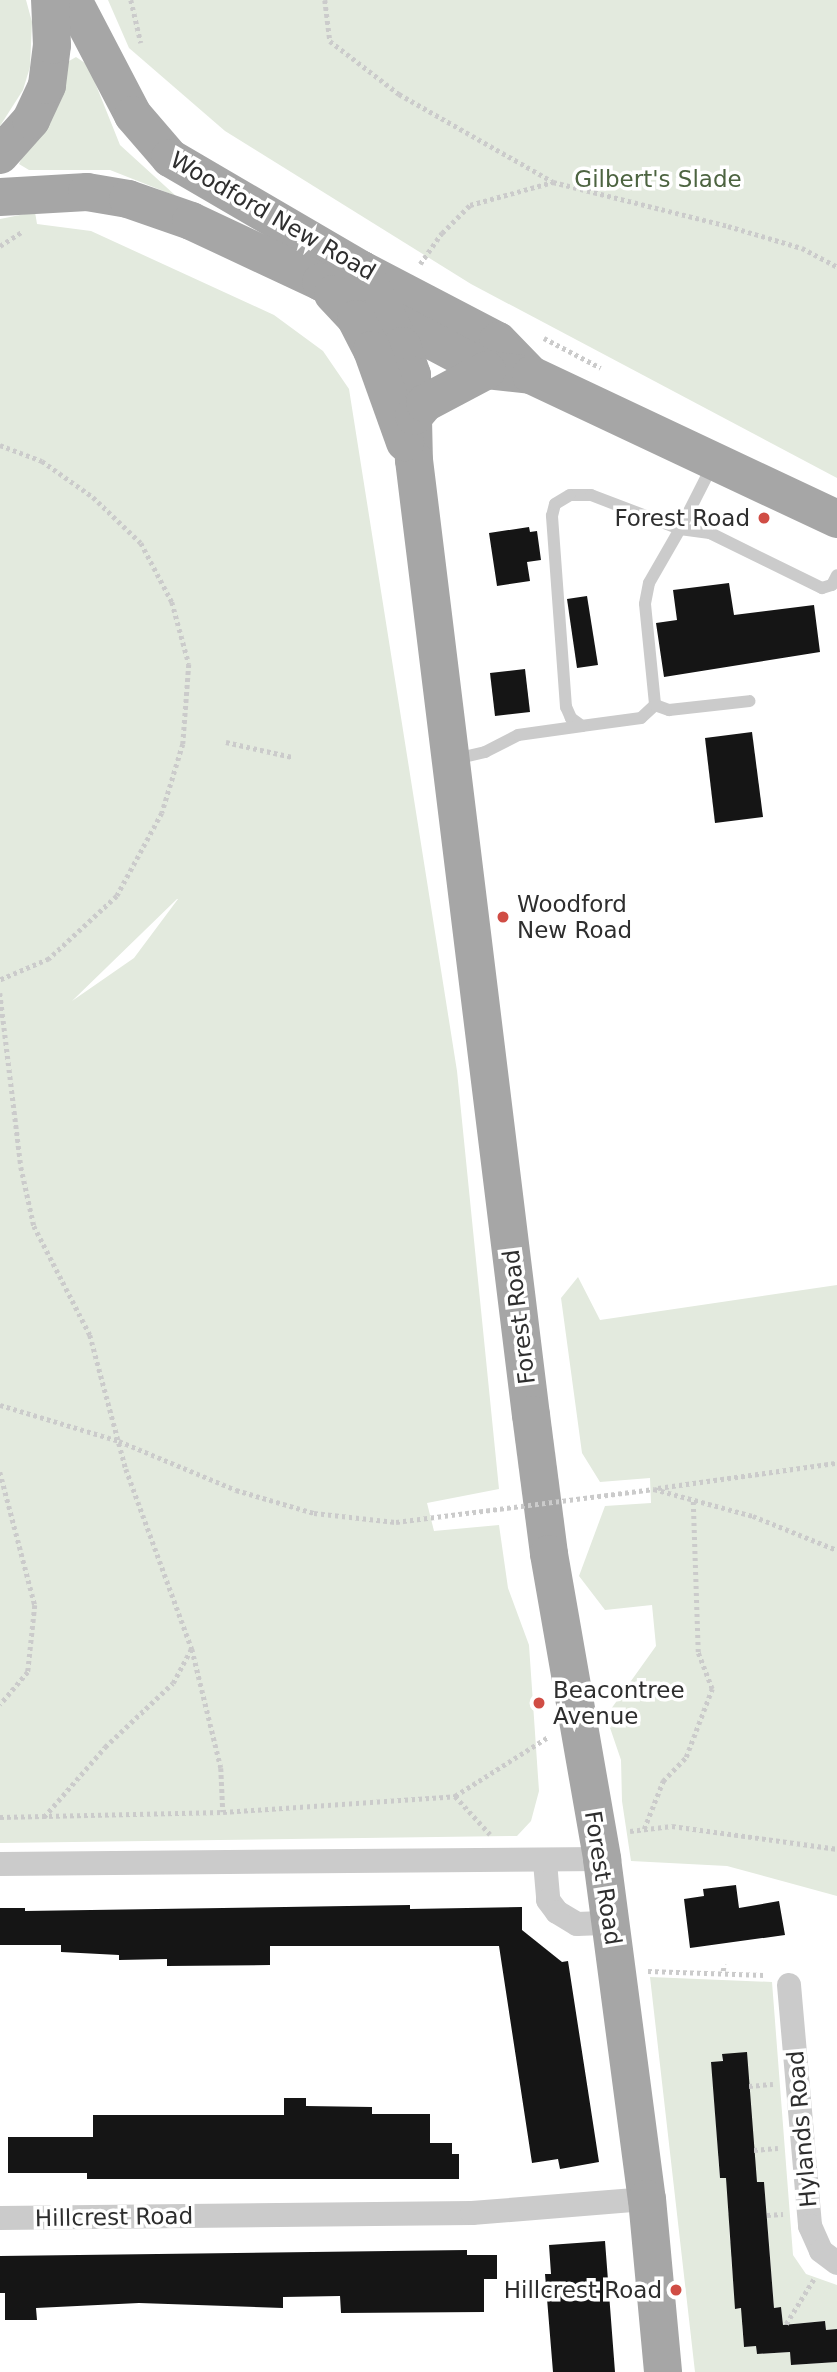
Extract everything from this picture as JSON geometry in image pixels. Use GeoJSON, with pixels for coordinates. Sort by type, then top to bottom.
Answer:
{"type":"FeatureCollection","features":[{"type":"Feature","properties":{"kind":"main road"},"geometry":{"type":"LineString","coordinates":[[0,155],[31,120],[47,85],[52,45],[50,0]]}},
{"type":"Feature","properties":{"kind":"main road","name":"Woodford New Road"},"geometry":{"type":"LineString","coordinates":[[74,0],[133,115],[156,145],[194,174],[362,270],[498,341],[531,375]]}},
{"type":"Feature","properties":{"kind":"main road","name":"Woodford New Road"},"geometry":{"type":"LineString","coordinates":[[0,197],[87,192],[128,199],[191,221],[321,282],[487,370],[531,375],[837,519]]}},
{"type":"Feature","properties":{"kind":"main road","name":"Forest Road"},"geometry":{"type":"LineString","coordinates":[[362,270],[387,316],[412,375],[414,460],[547,1542],[614,1845],[610,1923],[647,2199],[663,2372]]}},
{"type":"Feature","properties":{"kind":"main road"},"geometry":{"type":"LineString","coordinates":[[321,282],[356,319],[414,460]]}},
{"type":"Feature","properties":{"kind":"main road"},"geometry":{"type":"LineString","coordinates":[[414,416],[425,403],[487,370]]}},
{"type":"Feature","properties":{"kind":"street"},"geometry":{"type":"LineString","coordinates":[[0,1864],[545,1862],[614,1845]]}},
{"type":"Feature","properties":{"kind":"street"},"geometry":{"type":"LineString","coordinates":[[545,1862],[548,1900],[557,1912],[576,1924],[610,1923]]}},
{"type":"Feature","properties":{"kind":"street","name":"Hylands Road"},"geometry":{"type":"LineString","coordinates":[[789,1985],[810,2226],[832,2260]]}},
{"type":"Feature","properties":{"kind":"street","name":"Hillcrest Road"},"geometry":{"type":"LineString","coordinates":[[0,2218],[472,2213],[647,2199]]}},
{"type":"Feature","properties":{"kind":"lane"},"geometry":{"type":"LineString","coordinates":[[655,705],[645,604],[649,583],[715,460]]}},
{"type":"Feature","properties":{"kind":"lane"},"geometry":{"type":"LineString","coordinates":[[582,726],[571,719],[566,707],[552,516],[555,505],[570,495],[591,495],[680,529],[710,533],[822,588],[832,585],[837,575]]}},
{"type":"Feature","properties":{"kind":"lane"},"geometry":{"type":"LineString","coordinates":[[655,705],[669,710],[750,701]]}},
{"type":"Feature","properties":{"kind":"lane"},"geometry":{"type":"LineString","coordinates":[[451,759],[485,752],[519,735],[641,718],[655,705]]}},
{"type":"Feature","properties":{"kind":"path"},"geometry":{"type":"LineString","coordinates":[[131,0],[141,43]]}},
{"type":"Feature","properties":{"kind":"path"},"geometry":{"type":"LineString","coordinates":[[325,0],[330,41],[399,94],[553,182],[728,226],[802,248],[837,267]]}},
{"type":"Feature","properties":{"kind":"path"},"geometry":{"type":"LineString","coordinates":[[417,269],[442,233],[470,205],[553,182]]}},
{"type":"Feature","properties":{"kind":"path"},"geometry":{"type":"LineString","coordinates":[[0,246],[27,229]]}},
{"type":"Feature","properties":{"kind":"path"},"geometry":{"type":"LineString","coordinates":[[0,445],[52,468],[93,496],[141,543],[172,602],[189,664],[183,744],[162,813],[117,896],[48,959],[0,980]]}},
{"type":"Feature","properties":{"kind":"path"},"geometry":{"type":"LineString","coordinates":[[226,742],[292,757]]}},
{"type":"Feature","properties":{"kind":"path"},"geometry":{"type":"LineString","coordinates":[[0,993],[21,1167],[34,1226],[90,1335],[119,1441],[192,1649],[221,1768],[223,1812]]}},
{"type":"Feature","properties":{"kind":"path"},"geometry":{"type":"LineString","coordinates":[[0,1405],[119,1441],[236,1490],[314,1513],[396,1522],[837,1463]]}},
{"type":"Feature","properties":{"kind":"path"},"geometry":{"type":"LineString","coordinates":[[0,1472],[35,1605],[28,1672],[0,1705]]}},
{"type":"Feature","properties":{"kind":"path"},"geometry":{"type":"LineString","coordinates":[[654,1489],[753,1516],[837,1550]]}},
{"type":"Feature","properties":{"kind":"path"},"geometry":{"type":"LineString","coordinates":[[644,1829],[663,1781],[686,1757],[712,1689],[698,1652],[693,1500]]}},
{"type":"Feature","properties":{"kind":"path"},"geometry":{"type":"LineString","coordinates":[[44,1817],[105,1747],[173,1683],[192,1649]]}},
{"type":"Feature","properties":{"kind":"path"},"geometry":{"type":"LineString","coordinates":[[0,1817],[223,1812],[455,1796],[550,1736]]}},
{"type":"Feature","properties":{"kind":"path"},"geometry":{"type":"LineString","coordinates":[[455,1796],[515,1862]]}},
{"type":"Feature","properties":{"kind":"path"},"geometry":{"type":"LineString","coordinates":[[614,1845],[644,1829],[672,1826],[731,1832],[837,1849]]}},
{"type":"Feature","properties":{"kind":"path"},"geometry":{"type":"LineString","coordinates":[[723,1971],[724,1964]]}},
{"type":"Feature","properties":{"kind":"path"},"geometry":{"type":"LineString","coordinates":[[644,1971],[723,1971],[774,1975],[789,1985]]}},
{"type":"Feature","properties":{"kind":"path"},"geometry":{"type":"LineString","coordinates":[[786,2324],[832,2260]]}},
{"type":"Feature","properties":{"kind":"green space"},"geometry":{"type":"Polygon","coordinates":[[[0,0],[26,0],[32,22],[30,67],[23,90],[0,126],[0,0]]]}},
{"type":"Feature","properties":{"kind":"green space","name":"Gilbert's Slade"},"geometry":{"type":"Polygon","coordinates":[[[108,0],[837,0],[837,478],[471,284],[225,131],[129,48],[108,0]]]}},
{"type":"Feature","properties":{"kind":"green space"},"geometry":{"type":"Polygon","coordinates":[[[76,57],[88,65],[120,145],[176,196],[110,170],[29,170],[19,164],[69,61],[76,57]]]}},
{"type":"Feature","properties":{"kind":"green space"},"geometry":{"type":"Polygon","coordinates":[[[35,212],[37,224],[91,231],[274,315],[323,351],[349,389],[457,1071],[499,1489],[427,1503],[434,1531],[499,1525],[508,1588],[529,1645],[539,1791],[531,1821],[517,1836],[0,1843],[0,219],[35,212]],[[178,899],[72,1001],[134,958],[178,899]]]}},
{"type":"Feature","properties":{"kind":"green space"},"geometry":{"type":"Polygon","coordinates":[[[578,1277],[600,1320],[837,1285],[837,1896],[727,1866],[631,1861],[622,1801],[621,1760],[606,1716],[656,1646],[652,1605],[605,1610],[579,1576],[605,1506],[651,1503],[650,1478],[600,1482],[582,1453],[561,1298],[578,1277]]]}},
{"type":"Feature","properties":{"kind":"green space"},"geometry":{"type":"Polygon","coordinates":[[[650,1977],[772,1982],[793,2255],[806,2274],[837,2285],[837,2329],[826,2330],[825,2321],[783,2325],[781,2307],[774,2308],[764,2182],[757,2182],[722,2054],[722,2061],[711,2062],[718,2149],[730,2155],[718,2156],[720,2178],[731,2177],[728,2214],[741,2213],[742,2220],[729,2222],[730,2242],[744,2242],[731,2257],[736,2309],[748,2308],[755,2324],[742,2325],[744,2347],[756,2346],[757,2354],[790,2352],[792,2365],[837,2362],[837,2372],[695,2372],[650,1977]]]}},
{"type":"Feature","properties":{"kind":"building"},"geometry":{"type":"Polygon","coordinates":[[[529,527],[530,532],[537,531],[541,560],[527,562],[530,581],[497,586],[489,533],[529,527]]]}},
{"type":"Feature","properties":{"kind":"building"},"geometry":{"type":"Polygon","coordinates":[[[729,583],[734,615],[814,605],[820,652],[664,677],[656,623],[677,620],[673,590],[729,583]]]}},
{"type":"Feature","properties":{"kind":"building"},"geometry":{"type":"Polygon","coordinates":[[[587,596],[598,665],[577,668],[567,599],[587,596]]]}},
{"type":"Feature","properties":{"kind":"building"},"geometry":{"type":"Polygon","coordinates":[[[525,669],[530,712],[495,716],[490,673],[525,669]]]}},
{"type":"Feature","properties":{"kind":"building"},"geometry":{"type":"Polygon","coordinates":[[[752,732],[763,817],[715,823],[705,738],[752,732]]]}},
{"type":"Feature","properties":{"kind":"building"},"geometry":{"type":"Polygon","coordinates":[[[736,1885],[739,1908],[779,1901],[785,1935],[690,1948],[684,1899],[704,1896],[703,1889],[736,1885]]]}},
{"type":"Feature","properties":{"kind":"building"},"geometry":{"type":"Polygon","coordinates":[[[410,1905],[410,1909],[522,1907],[522,1930],[562,1962],[568,1961],[599,2162],[560,2169],[558,2159],[532,2163],[499,1946],[270,1946],[270,1965],[167,1966],[167,1959],[119,1960],[119,1955],[61,1952],[61,1945],[0,1945],[0,1908],[25,1908],[25,1911],[410,1905]]]}},
{"type":"Feature","properties":{"kind":"building"},"geometry":{"type":"Polygon","coordinates":[[[747,2052],[757,2182],[764,2182],[774,2308],[781,2307],[783,2325],[825,2321],[826,2330],[837,2329],[837,2362],[791,2365],[790,2352],[757,2354],[756,2346],[744,2347],[741,2308],[735,2309],[726,2178],[720,2178],[711,2062],[723,2061],[722,2054],[747,2052]]]}},
{"type":"Feature","properties":{"kind":"building"},"geometry":{"type":"Polygon","coordinates":[[[284,2098],[306,2098],[306,2106],[372,2107],[372,2114],[430,2114],[430,2143],[452,2143],[452,2154],[459,2154],[459,2179],[87,2179],[87,2173],[8,2173],[8,2137],[93,2137],[93,2115],[284,2115],[284,2098]]]}},
{"type":"Feature","properties":{"kind":"building"},"geometry":{"type":"Polygon","coordinates":[[[605,2241],[615,2372],[553,2372],[545,2274],[551,2274],[549,2245],[605,2241]]]}},
{"type":"Feature","properties":{"kind":"building"},"geometry":{"type":"Polygon","coordinates":[[[467,2250],[467,2255],[497,2255],[497,2279],[484,2279],[484,2312],[341,2313],[340,2296],[283,2297],[283,2308],[139,2303],[36,2308],[37,2320],[5,2320],[5,2293],[0,2293],[0,2256],[467,2250]]]}},
{"type":"Feature","properties":{"kind":"place","name":"Forest Road"},"geometry":{"type":"Point","coordinates":[764,518]}},
{"type":"Feature","properties":{"kind":"place","name":"Woodford New Road"},"geometry":{"type":"Point","coordinates":[503,917]}},
{"type":"Feature","properties":{"kind":"place","name":"Beacontree Avenue"},"geometry":{"type":"Point","coordinates":[539,1703]}},
{"type":"Feature","properties":{"kind":"place","name":"Hillcrest Road"},"geometry":{"type":"Point","coordinates":[676,2290]}}]}
